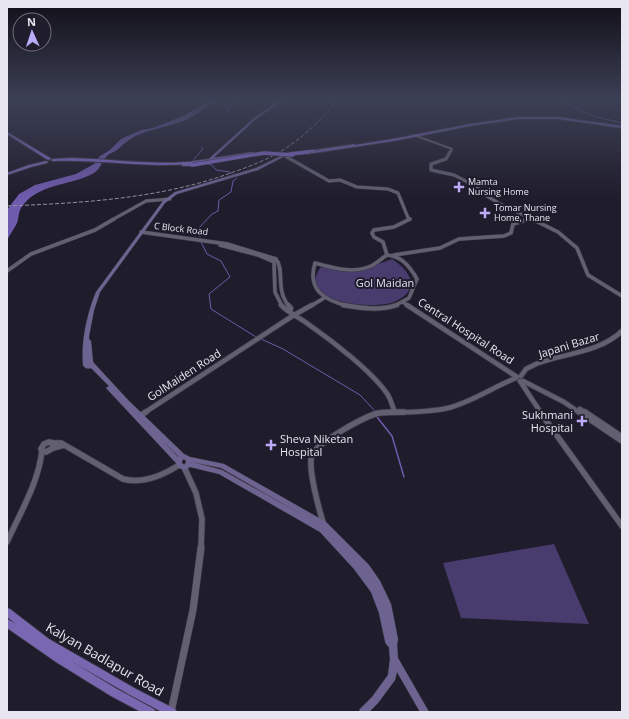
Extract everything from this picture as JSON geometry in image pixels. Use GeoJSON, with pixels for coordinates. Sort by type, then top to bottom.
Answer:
{"type":"FeatureCollection","features":[{"type":"Feature","properties":{"kind":"highway"},"geometry":{"type":"LineString","coordinates":[[422,135],[433,133]]}},
{"type":"Feature","properties":{"kind":"highway"},"geometry":{"type":"LineString","coordinates":[[8,134],[49,160],[90,160],[183,165],[266,152],[287,154],[374,142]]}},
{"type":"Feature","properties":{"kind":"highway"},"geometry":{"type":"LineString","coordinates":[[335,148],[415,135]]}},
{"type":"Feature","properties":{"kind":"highway"},"geometry":{"type":"LineString","coordinates":[[144,164],[188,164]]}},
{"type":"Feature","properties":{"kind":"main road"},"geometry":{"type":"LineString","coordinates":[[210,160],[240,133]]}},
{"type":"Feature","properties":{"kind":"main road"},"geometry":{"type":"LineString","coordinates":[[215,159],[243,133]]}},
{"type":"Feature","properties":{"kind":"main road"},"geometry":{"type":"LineString","coordinates":[[286,157],[289,154],[354,145]]}},
{"type":"Feature","properties":{"kind":"main road"},"geometry":{"type":"LineString","coordinates":[[341,148],[286,157],[236,176],[178,194],[169,199],[142,233],[96,298],[91,313],[87,353],[89,364],[138,417],[184,462],[220,472],[323,527],[357,566],[374,590],[383,614],[388,641],[393,645],[394,659],[392,677],[376,700],[363,712]]}},
{"type":"Feature","properties":{"kind":"main road"},"geometry":{"type":"LineString","coordinates":[[144,164],[187,163],[264,152],[265,154],[183,165]]}},
{"type":"Feature","properties":{"kind":"main road"},"geometry":{"type":"LineString","coordinates":[[7,173],[49,160]]}},
{"type":"Feature","properties":{"kind":"main road","name":"Kalyan Badlapur Road"},"geometry":{"type":"LineString","coordinates":[[7,612],[46,642],[171,712]]}},
{"type":"Feature","properties":{"kind":"main road","name":"Kalyan Badlapur Road"},"geometry":{"type":"LineString","coordinates":[[7,623],[42,649],[130,702],[151,712]]}},
{"type":"Feature","properties":{"kind":"main road"},"geometry":{"type":"LineString","coordinates":[[394,659],[425,712]]}},
{"type":"Feature","properties":{"kind":"main road"},"geometry":{"type":"LineString","coordinates":[[392,677],[403,673]]}},
{"type":"Feature","properties":{"kind":"street"},"geometry":{"type":"LineString","coordinates":[[415,135],[422,135],[452,149],[446,159],[431,164],[431,170],[454,175],[477,187],[486,195],[502,205],[530,220],[558,232],[577,248],[588,275],[622,296]]}},
{"type":"Feature","properties":{"kind":"street"},"geometry":{"type":"LineString","coordinates":[[286,157],[329,181],[340,180],[357,187],[388,189],[398,193],[410,220],[394,227],[374,230],[372,233],[374,237],[383,242],[387,255]]}},
{"type":"Feature","properties":{"kind":"street"},"geometry":{"type":"LineString","coordinates":[[7,271],[31,254],[95,230],[146,201],[169,199]]}},
{"type":"Feature","properties":{"kind":"street"},"geometry":{"type":"LineString","coordinates":[[394,255],[410,266],[417,279],[412,295],[403,302],[385,307],[365,308],[342,305],[324,298],[313,284],[312,272],[315,263],[339,270],[349,270],[370,266],[387,255],[440,248],[459,239],[504,236],[511,233],[514,224],[530,220]]}},
{"type":"Feature","properties":{"kind":"street","name":"C Block Road"},"geometry":{"type":"LineString","coordinates":[[142,233],[219,243],[220,245],[254,252],[278,261],[279,264]]}},
{"type":"Feature","properties":{"kind":"street","name":"C Block Road"},"geometry":{"type":"LineString","coordinates":[[271,258],[274,264]]}},
{"type":"Feature","properties":{"kind":"street"},"geometry":{"type":"LineString","coordinates":[[292,313],[291,308],[284,302],[280,294],[279,264],[274,264],[274,294],[279,303],[286,311],[292,313],[369,375],[386,393],[395,412]]}},
{"type":"Feature","properties":{"kind":"street"},"geometry":{"type":"LineString","coordinates":[[274,284],[280,284]]}},
{"type":"Feature","properties":{"kind":"street","name":"GolMaiden Road"},"geometry":{"type":"LineString","coordinates":[[138,417],[261,336],[292,313],[324,298]]}},
{"type":"Feature","properties":{"kind":"street"},"geometry":{"type":"LineString","coordinates":[[279,303],[284,302]]}},
{"type":"Feature","properties":{"kind":"street","name":"Central Hospital Road"},"geometry":{"type":"LineString","coordinates":[[403,302],[455,337],[484,353],[520,379],[564,402],[622,441]]}},
{"type":"Feature","properties":{"kind":"street","name":"Japani Bazar"},"geometry":{"type":"LineString","coordinates":[[323,527],[316,501],[311,462],[312,455],[330,438],[364,418],[380,413],[448,408],[466,402],[508,381],[520,379],[525,371],[538,363],[549,358],[607,342],[622,331]]}},
{"type":"Feature","properties":{"kind":"street"},"geometry":{"type":"LineString","coordinates":[[520,379],[522,386],[573,460],[622,526]]}},
{"type":"Feature","properties":{"kind":"street","name":"Central Hospital Road"},"geometry":{"type":"LineString","coordinates":[[520,379],[566,400],[622,437]]}},
{"type":"Feature","properties":{"kind":"street"},"geometry":{"type":"LineString","coordinates":[[42,458],[43,446],[46,443],[51,448]]}},
{"type":"Feature","properties":{"kind":"street"},"geometry":{"type":"LineString","coordinates":[[42,450],[44,452],[51,448],[64,445],[129,482],[144,481],[184,462],[196,493],[202,519],[200,561],[193,610],[171,712]]}},
{"type":"Feature","properties":{"kind":"street"},"geometry":{"type":"LineString","coordinates":[[7,542],[42,458],[51,448]]}},
{"type":"Feature","properties":{"kind":"green space","name":"Gol Maidan"},"geometry":{"type":"Polygon","coordinates":[[[392,259],[405,270],[411,281],[411,287],[408,292],[394,302],[374,305],[347,303],[334,300],[324,295],[317,288],[315,279],[319,269],[322,267],[346,272],[370,267],[392,259]]]}},
{"type":"Feature","properties":{"kind":"green space"},"geometry":{"type":"Polygon","coordinates":[[[554,544],[589,624],[461,618],[443,563],[554,544]]]}},
{"type":"Feature","properties":{"kind":"shaded area"},"geometry":{"type":"Polygon","coordinates":[[[135,133],[145,133],[129,140],[117,150],[109,154],[94,173],[45,189],[28,200],[21,208],[17,223],[7,240],[7,210],[19,194],[35,185],[76,174],[94,164],[100,156],[110,150],[121,139],[135,133]]]}},
{"type":"Feature","properties":{"kind":"waterway"},"geometry":{"type":"LineString","coordinates":[[194,159],[203,149],[201,147]]}},
{"type":"Feature","properties":{"kind":"waterway"},"geometry":{"type":"LineString","coordinates":[[208,164],[212,165],[216,170],[230,172],[233,175]]}},
{"type":"Feature","properties":{"kind":"waterway"},"geometry":{"type":"LineString","coordinates":[[200,237],[198,229],[212,214],[218,211],[219,200],[231,192],[233,181],[237,178]]}},
{"type":"Feature","properties":{"kind":"waterway"},"geometry":{"type":"LineString","coordinates":[[201,242],[207,254],[221,261],[230,277],[209,294],[211,309],[256,337]]}},
{"type":"Feature","properties":{"kind":"waterway"},"geometry":{"type":"LineString","coordinates":[[261,339],[283,349],[360,395],[375,411]]}},
{"type":"Feature","properties":{"kind":"waterway"},"geometry":{"type":"LineString","coordinates":[[377,417],[392,436],[404,477]]}},
{"type":"Feature","properties":{"kind":"railway"},"geometry":{"type":"LineString","coordinates":[[7,206],[91,201],[174,189],[228,174],[266,159],[287,148],[307,133]]}},
{"type":"Feature","properties":{"kind":"place","name":"Mamta Nursing Home"},"geometry":{"type":"Point","coordinates":[459,187]}},
{"type":"Feature","properties":{"kind":"place","name":"Tomar Nursing Home, Thane"},"geometry":{"type":"Point","coordinates":[485,213]}},
{"type":"Feature","properties":{"kind":"place","name":"Sukhmani Hospital"},"geometry":{"type":"Point","coordinates":[582,421]}},
{"type":"Feature","properties":{"kind":"place","name":"Sheva Niketan Hospital"},"geometry":{"type":"Point","coordinates":[271,445]}}]}
